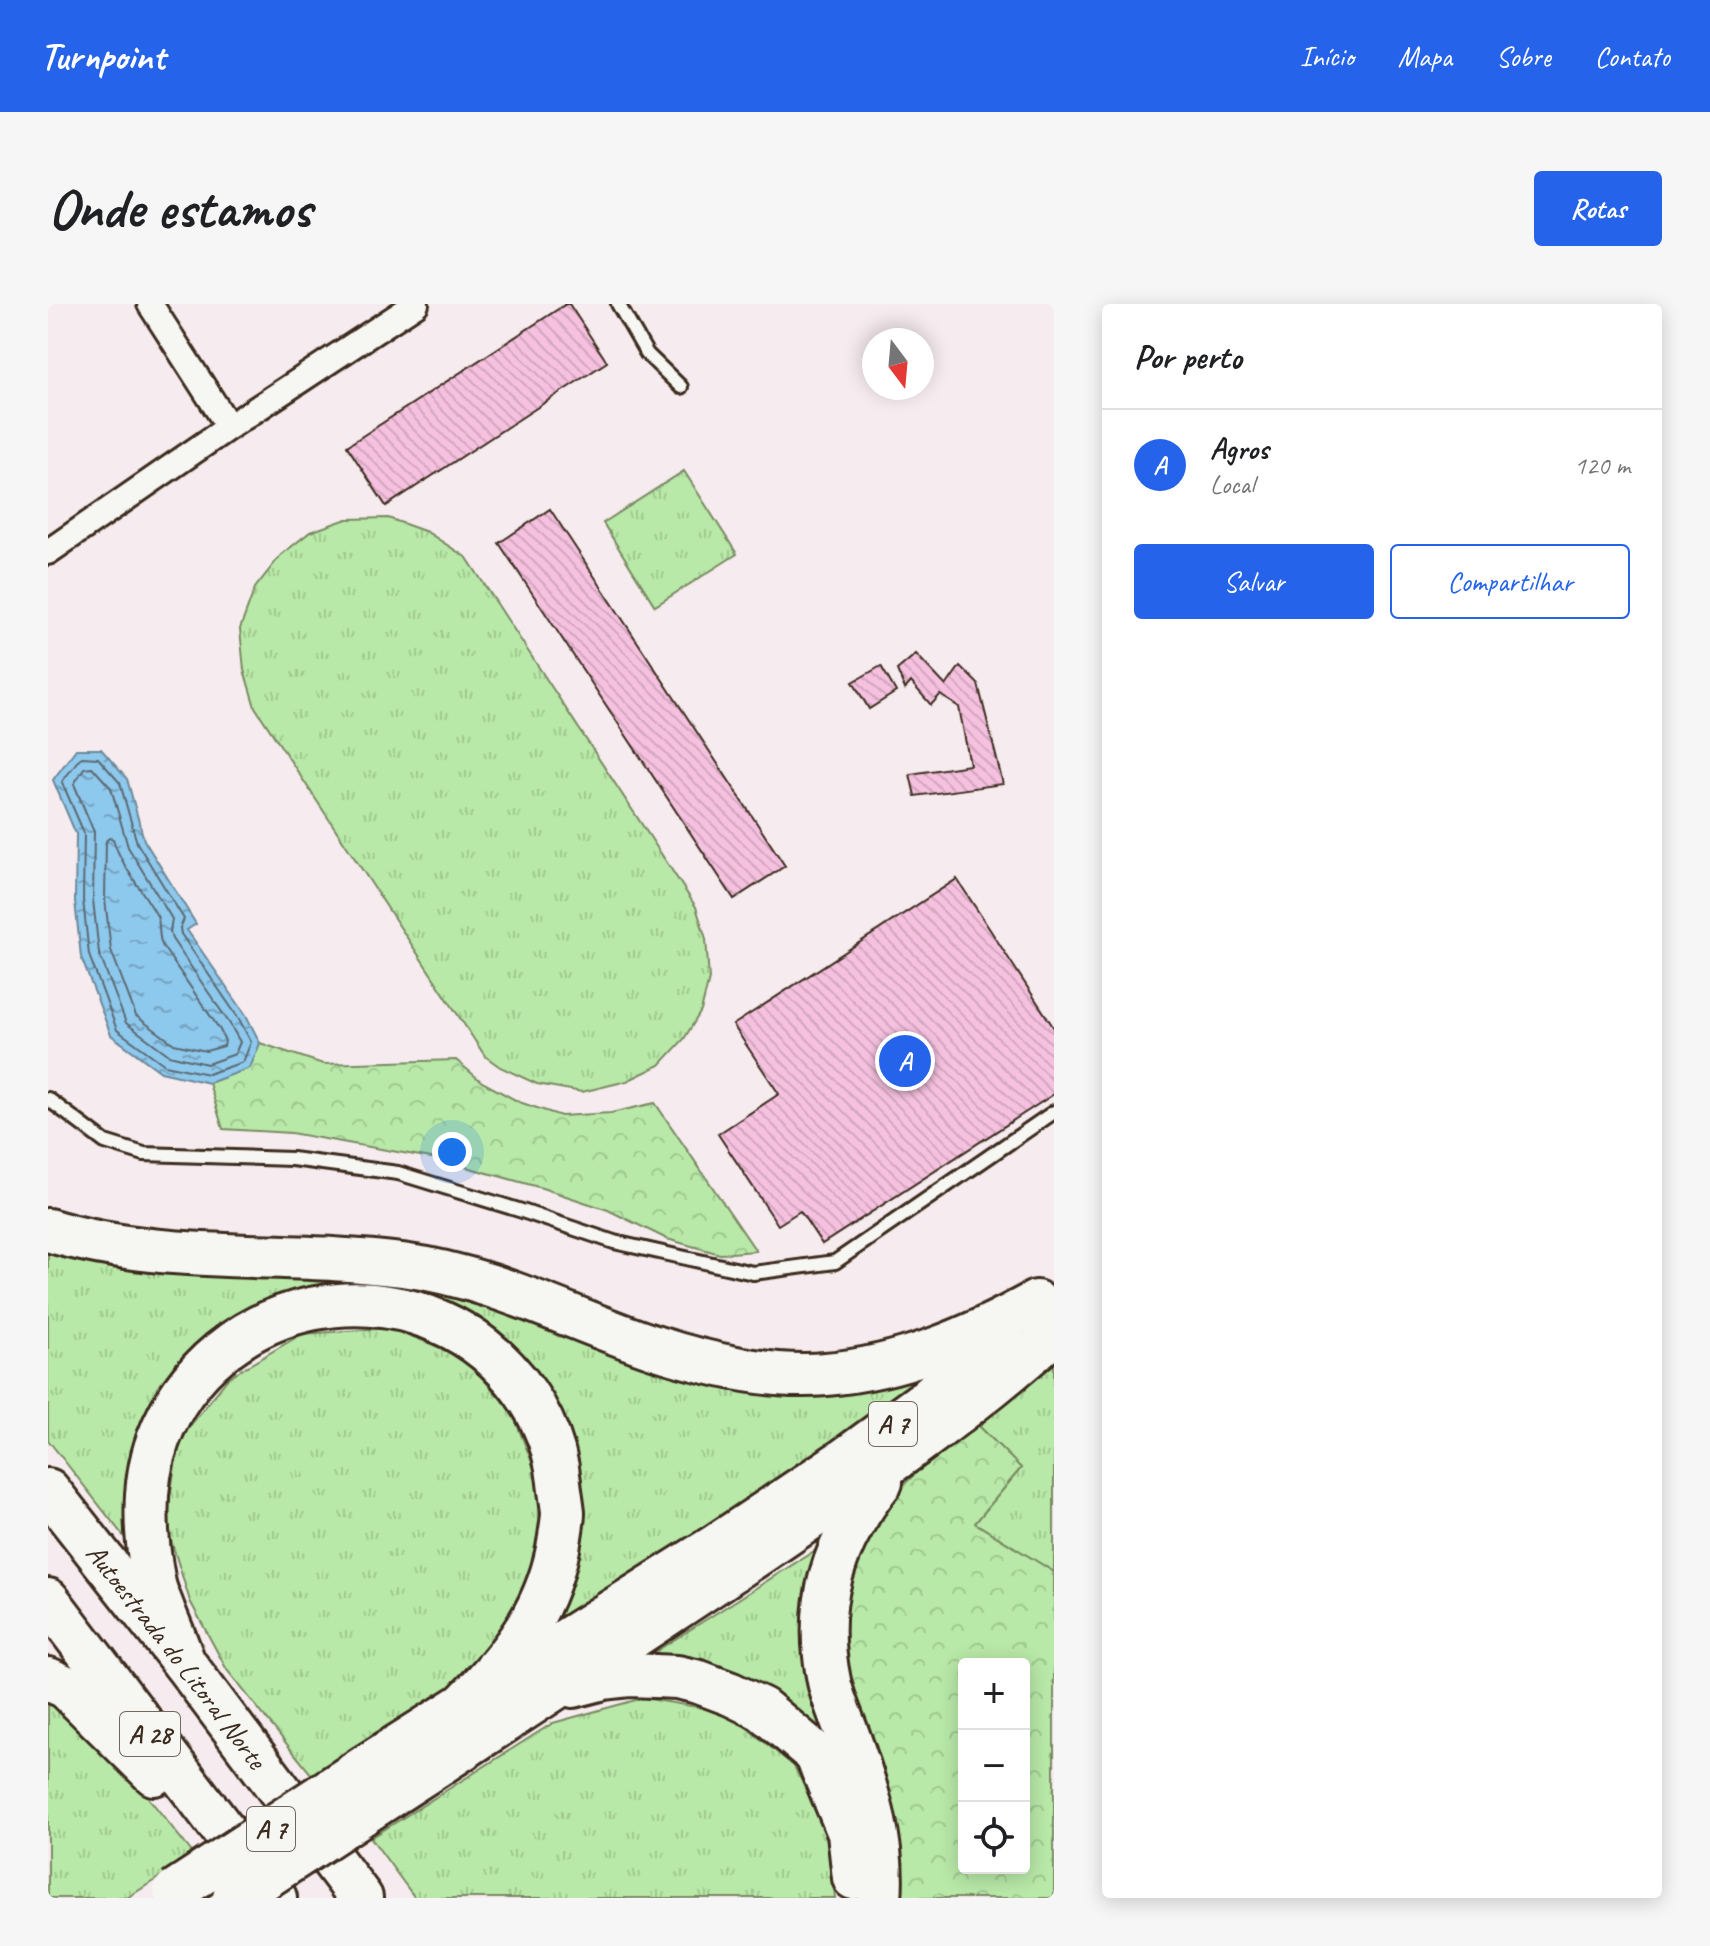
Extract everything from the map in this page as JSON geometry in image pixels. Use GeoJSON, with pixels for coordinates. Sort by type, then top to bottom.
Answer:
{"type":"FeatureCollection","features":[{"type":"Feature","properties":{"kind":"highway"},"geometry":{"type":"LineString","coordinates":[[48,1230],[146,1249],[404,1265],[479,1280],[654,1347],[722,1366],[790,1375],[825,1374],[905,1360],[1048,1306]]}},
{"type":"Feature","properties":{"kind":"highway"},"geometry":{"type":"LineString","coordinates":[[184,1663],[154,1587],[147,1526],[151,1469],[157,1442],[171,1411],[193,1380],[217,1355],[251,1329],[292,1313],[336,1303],[376,1304],[412,1311],[455,1328],[492,1355],[521,1385],[542,1420],[557,1463],[563,1514],[557,1559],[547,1589],[515,1648],[466,1702]]}},
{"type":"Feature","properties":{"kind":"highway","name":"A 7"},"geometry":{"type":"LineString","coordinates":[[170,1894],[378,1781],[538,1700],[758,1554],[910,1449],[1023,1361],[1048,1306]]}},
{"type":"Feature","properties":{"kind":"highway","name":"A 7"},"geometry":{"type":"LineString","coordinates":[[254,1888],[466,1702],[717,1545],[844,1460],[1048,1306]]}},
{"type":"Feature","properties":{"kind":"highway"},"geometry":{"type":"LineString","coordinates":[[880,1898],[882,1878],[875,1820],[829,1682],[822,1630],[826,1593],[847,1531],[864,1503],[910,1449]]}},
{"type":"Feature","properties":{"kind":"highway","name":"Autoestrada do Litoral Norte"},"geometry":{"type":"LineString","coordinates":[[48,1490],[184,1663],[361,1898]]}},
{"type":"Feature","properties":{"kind":"highway","name":"A 28"},"geometry":{"type":"LineString","coordinates":[[48,1600],[254,1888]]}},
{"type":"Feature","properties":{"kind":"highway"},"geometry":{"type":"LineString","coordinates":[[538,1700],[574,1685],[604,1678],[655,1675],[699,1682],[762,1709],[816,1754],[849,1833],[856,1898]]}},
{"type":"Feature","properties":{"kind":"highway"},"geometry":{"type":"LineString","coordinates":[[48,1679],[66,1687],[254,1888]]}},
{"type":"Feature","properties":{"kind":"highway"},"geometry":{"type":"LineString","coordinates":[[306,1826],[378,1898]]}},
{"type":"Feature","properties":{"kind":"street"},"geometry":{"type":"LineString","coordinates":[[150,304],[229,427]]}},
{"type":"Feature","properties":{"kind":"street"},"geometry":{"type":"LineString","coordinates":[[48,552],[229,427],[416,304]]}},
{"type":"Feature","properties":{"kind":"lane"},"geometry":{"type":"LineString","coordinates":[[618,304],[647,354],[681,387]]}},
{"type":"Feature","properties":{"kind":"lane"},"geometry":{"type":"LineString","coordinates":[[48,1099],[105,1142],[144,1154],[292,1159],[398,1173],[614,1242],[753,1273],[835,1262],[1054,1112]]}},
{"type":"Feature","properties":{"kind":"green space"},"geometry":{"type":"Polygon","coordinates":[[[684,471],[737,554],[655,606],[603,523],[684,471]]]}},
{"type":"Feature","properties":{"kind":"green space"},"geometry":{"type":"Polygon","coordinates":[[[388,518],[427,532],[467,558],[696,907],[706,939],[709,979],[701,1011],[684,1039],[660,1065],[627,1081],[582,1092],[537,1084],[500,1067],[485,1056],[255,707],[244,670],[240,629],[255,588],[281,555],[310,532],[347,519],[388,518]]]}},
{"type":"Feature","properties":{"kind":"green space"},"geometry":{"type":"Polygon","coordinates":[[[260,1043],[323,1064],[456,1060],[482,1082],[519,1102],[561,1116],[611,1113],[655,1103],[756,1251],[720,1254],[667,1239],[608,1210],[437,1159],[291,1133],[223,1129],[209,1083],[249,1068],[260,1043]]]}},
{"type":"Feature","properties":{"kind":"green space"},"geometry":{"type":"Polygon","coordinates":[[[48,1249],[453,1288],[686,1374],[969,1352],[545,1636],[573,1466],[447,1310],[227,1333],[132,1547],[48,1440],[48,1249]]]}},
{"type":"Feature","properties":{"kind":"green space"},"geometry":{"type":"Polygon","coordinates":[[[392,1328],[465,1358],[512,1412],[539,1480],[540,1553],[512,1620],[456,1687],[315,1779],[227,1670],[190,1601],[166,1524],[179,1440],[229,1377],[302,1334],[392,1328]]]}},
{"type":"Feature","properties":{"kind":"green space"},"geometry":{"type":"Polygon","coordinates":[[[1054,1353],[1054,1572],[975,1523],[1021,1468],[978,1425],[1054,1353]]]}},
{"type":"Feature","properties":{"kind":"green space"},"geometry":{"type":"Polygon","coordinates":[[[978,1425],[1021,1468],[975,1523],[1054,1572],[1054,1898],[896,1898],[844,1677],[844,1614],[853,1557],[880,1508],[921,1468],[978,1425]]]}},
{"type":"Feature","properties":{"kind":"green space"},"geometry":{"type":"Polygon","coordinates":[[[830,1541],[839,1757],[830,1760],[631,1667],[830,1541]]]}},
{"type":"Feature","properties":{"kind":"green space"},"geometry":{"type":"Polygon","coordinates":[[[643,1698],[727,1712],[794,1766],[830,1837],[835,1898],[415,1898],[371,1838],[553,1723],[643,1698]]]}},
{"type":"Feature","properties":{"kind":"green space"},"geometry":{"type":"Polygon","coordinates":[[[48,1703],[60,1708],[112,1752],[194,1855],[127,1898],[48,1898],[48,1703]]]}},
{"type":"Feature","properties":{"kind":"water"},"geometry":{"type":"Polygon","coordinates":[[[76,749],[101,749],[127,779],[144,840],[196,924],[187,930],[246,1015],[260,1043],[250,1068],[209,1083],[161,1072],[111,1035],[81,957],[75,901],[76,834],[53,780],[76,749]]]}},
{"type":"Feature","properties":{"kind":"building"},"geometry":{"type":"Polygon","coordinates":[[[569,304],[607,362],[386,506],[347,446],[569,304]]]}},
{"type":"Feature","properties":{"kind":"building"},"geometry":{"type":"Polygon","coordinates":[[[550,509],[785,866],[734,899],[499,543],[550,509]]]}},
{"type":"Feature","properties":{"kind":"building"},"geometry":{"type":"Polygon","coordinates":[[[916,654],[946,686],[960,666],[978,684],[1003,784],[915,796],[910,774],[970,765],[959,707],[940,695],[931,705],[911,682],[905,689],[897,670],[916,654]]]}},
{"type":"Feature","properties":{"kind":"building"},"geometry":{"type":"Polygon","coordinates":[[[881,666],[896,692],[869,709],[853,682],[881,666]]]}},
{"type":"Feature","properties":{"kind":"building"},"geometry":{"type":"Polygon","coordinates":[[[957,879],[1054,1028],[1054,1094],[822,1244],[800,1211],[778,1225],[718,1134],[779,1094],[733,1025],[957,879]]]}},
{"type":"Feature","properties":{"kind":"place","name":"Agros"},"geometry":{"type":"Point","coordinates":[905,1061]}}]}
